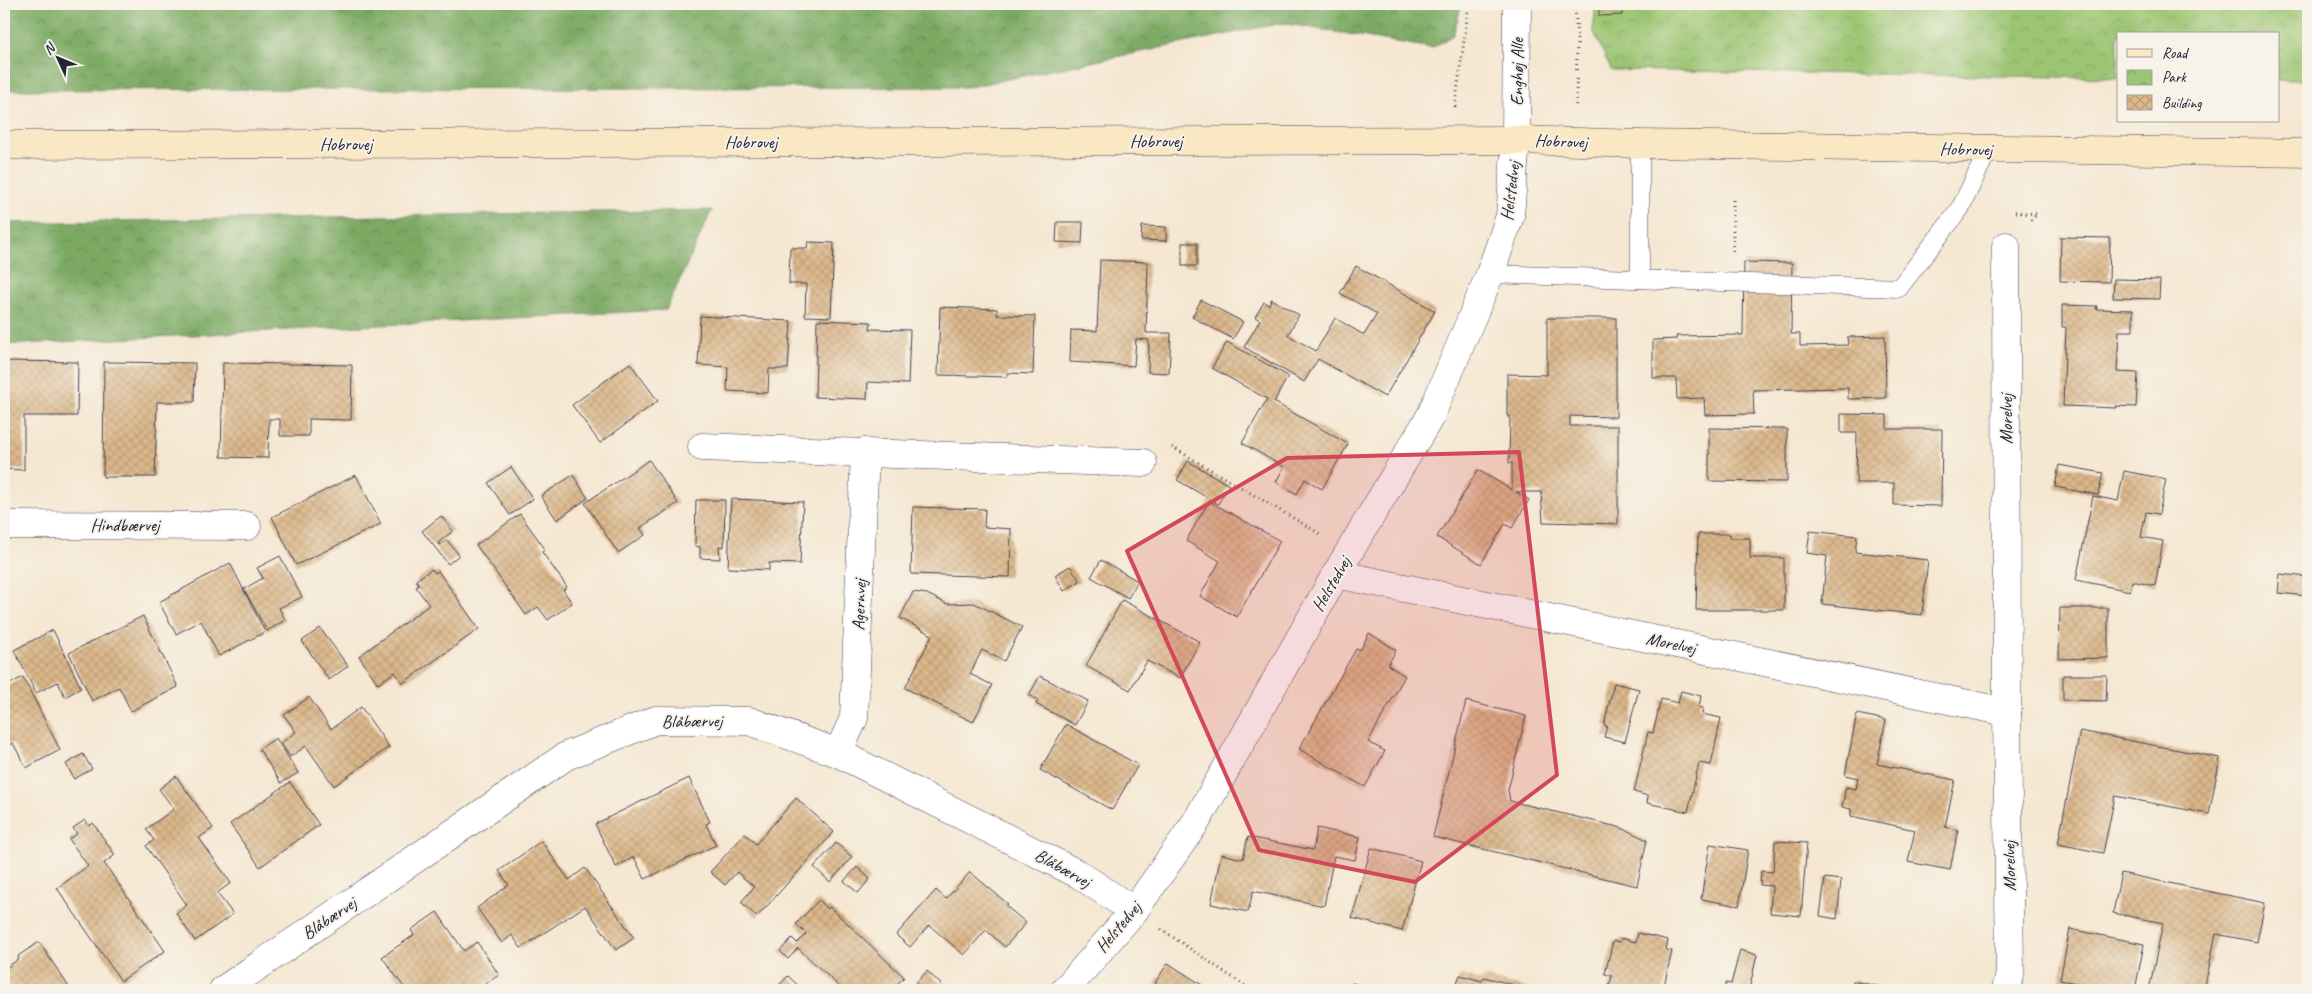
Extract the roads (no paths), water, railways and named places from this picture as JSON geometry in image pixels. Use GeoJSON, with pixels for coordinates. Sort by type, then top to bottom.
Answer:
{"type":"FeatureCollection","features":[{"type":"Feature","properties":{"kind":"main road","name":"Hobrovej"},"geometry":{"type":"LineString","coordinates":[[4,145],[1516,140],[1988,150],[2308,153]]}},
{"type":"Feature","properties":{"kind":"street","name":"Enghøj Alle"},"geometry":{"type":"LineString","coordinates":[[1516,140],[1517,4]]}},
{"type":"Feature","properties":{"kind":"street","name":"Helstedvej"},"geometry":{"type":"LineString","coordinates":[[1065,990],[1134,911],[1196,822],[1336,574],[1431,415],[1490,274],[1510,216],[1516,140]]}},
{"type":"Feature","properties":{"kind":"street","name":"Morelvej"},"geometry":{"type":"LineString","coordinates":[[2006,246],[2007,712],[2010,974],[2006,990]]}},
{"type":"Feature","properties":{"kind":"street"},"geometry":{"type":"LineString","coordinates":[[702,447],[1143,463]]}},
{"type":"Feature","properties":{"kind":"street","name":"Agernvej"},"geometry":{"type":"LineString","coordinates":[[838,753],[854,718],[865,452]]}},
{"type":"Feature","properties":{"kind":"street","name":"Hindbærvej"},"geometry":{"type":"LineString","coordinates":[[4,525],[247,526]]}},
{"type":"Feature","properties":{"kind":"street","name":"Morelvej"},"geometry":{"type":"LineString","coordinates":[[1336,574],[2007,712]]}},
{"type":"Feature","properties":{"kind":"street","name":"Blåbærvej"},"geometry":{"type":"LineString","coordinates":[[223,990],[566,756],[656,720],[749,721],[838,753],[1080,875],[1134,911]]}},
{"type":"Feature","properties":{"kind":"lane"},"geometry":{"type":"LineString","coordinates":[[1640,144],[1640,278]]}},
{"type":"Feature","properties":{"kind":"lane"},"geometry":{"type":"LineString","coordinates":[[1490,274],[1899,288],[1960,208],[1988,150]]}}]}
